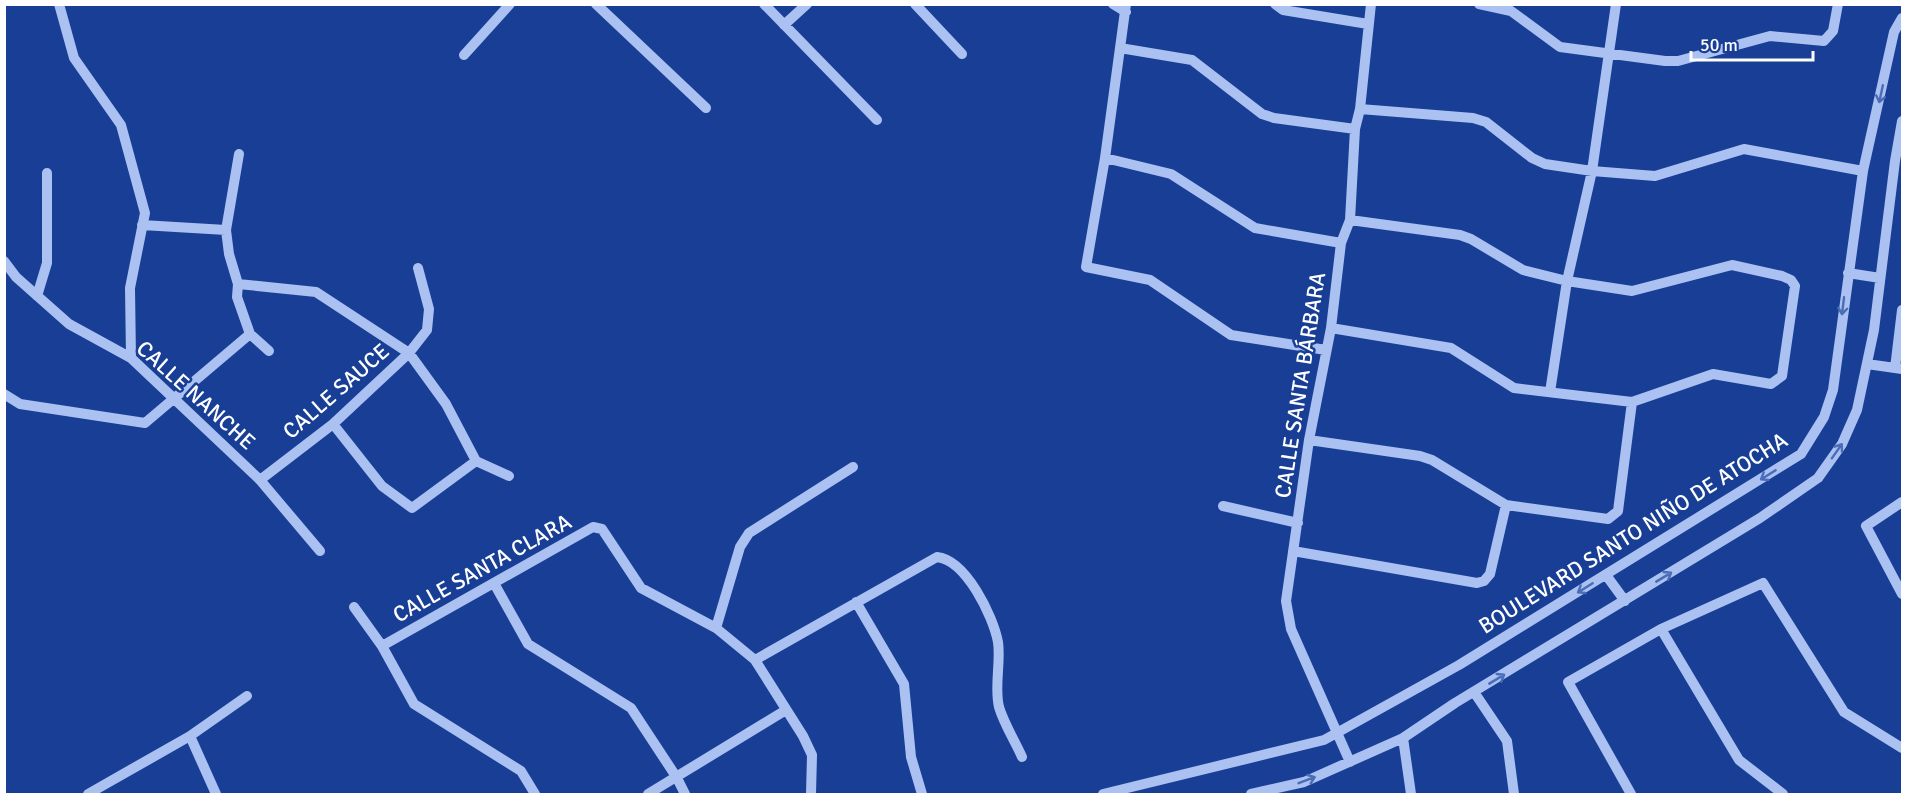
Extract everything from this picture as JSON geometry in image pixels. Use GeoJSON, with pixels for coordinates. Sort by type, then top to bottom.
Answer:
{"type":"FeatureCollection","features":[{"type":"Feature","properties":{"kind":"street"},"geometry":{"type":"LineString","coordinates":[[59,4],[74,58],[121,125],[145,213],[130,288],[130,358]]}},
{"type":"Feature","properties":{"kind":"street"},"geometry":{"type":"LineString","coordinates":[[464,55],[510,4]]}},
{"type":"Feature","properties":{"kind":"street"},"geometry":{"type":"LineString","coordinates":[[596,4],[706,108]]}},
{"type":"Feature","properties":{"kind":"street"},"geometry":{"type":"LineString","coordinates":[[764,4],[877,120]]}},
{"type":"Feature","properties":{"kind":"street"},"geometry":{"type":"LineString","coordinates":[[784,25],[807,4]]}},
{"type":"Feature","properties":{"kind":"street"},"geometry":{"type":"LineString","coordinates":[[915,4],[962,54]]}},
{"type":"Feature","properties":{"kind":"street"},"geometry":{"type":"LineString","coordinates":[[1113,4],[1126,8],[1106,159],[1086,267],[1150,280],[1230,334],[1326,350]]}},
{"type":"Feature","properties":{"kind":"street"},"geometry":{"type":"LineString","coordinates":[[1275,4],[1282,10],[1368,24]]}},
{"type":"Feature","properties":{"kind":"street","name":"CALLE SANTA BÁRBARA"},"geometry":{"type":"LineString","coordinates":[[1350,762],[1292,629],[1286,601],[1309,441],[1330,328],[1341,243],[1350,220],[1355,129],[1360,109],[1371,4]]}},
{"type":"Feature","properties":{"kind":"street"},"geometry":{"type":"LineString","coordinates":[[1479,4],[1511,11],[1553,44],[1678,61],[1762,37],[1824,41],[1833,31],[1838,4]]}},
{"type":"Feature","properties":{"kind":"street"},"geometry":{"type":"LineString","coordinates":[[1550,392],[1567,281],[1592,171],[1611,53],[1616,4]]}},
{"type":"Feature","properties":{"kind":"street","name":"BOULEVARD SANTO NIÑO DE ATOCHA"},"geometry":{"type":"LineString","coordinates":[[1103,795],[1324,740],[1459,665],[1801,454],[1824,417],[1833,390],[1863,171],[1894,32],[1902,18]]}},
{"type":"Feature","properties":{"kind":"street"},"geometry":{"type":"LineString","coordinates":[[1120,48],[1192,60],[1262,114],[1274,118],[1355,129]]}},
{"type":"Feature","properties":{"kind":"street"},"geometry":{"type":"LineString","coordinates":[[1360,109],[1473,118],[1486,122],[1532,158],[1545,164],[1592,171],[1655,176],[1744,149],[1863,171]]}},
{"type":"Feature","properties":{"kind":"street"},"geometry":{"type":"LineString","coordinates":[[1251,795],[1287,791],[1403,738],[1474,692],[1760,518],[1818,478],[1842,444],[1857,410],[1867,364],[1902,121]]}},
{"type":"Feature","properties":{"kind":"street"},"geometry":{"type":"LineString","coordinates":[[239,154],[226,230],[238,284],[237,297],[250,334],[269,351]]}},
{"type":"Feature","properties":{"kind":"street"},"geometry":{"type":"LineString","coordinates":[[1106,159],[1171,174],[1255,228],[1341,243]]}},
{"type":"Feature","properties":{"kind":"street"},"geometry":{"type":"LineString","coordinates":[[37,296],[47,263],[47,173]]}},
{"type":"Feature","properties":{"kind":"street"},"geometry":{"type":"LineString","coordinates":[[1330,328],[1451,348],[1514,388],[1632,402],[1713,374],[1771,384],[1782,376],[1795,286],[1791,280],[1782,276],[1732,265],[1632,291],[1567,281],[1523,270],[1471,239],[1460,235],[1350,220]]}},
{"type":"Feature","properties":{"kind":"street"},"geometry":{"type":"LineString","coordinates":[[142,225],[226,230]]}},
{"type":"Feature","properties":{"kind":"street","name":"CALLE NANCHE"},"geometry":{"type":"LineString","coordinates":[[4,261],[16,277],[69,324],[130,358],[260,480],[320,551]]}},
{"type":"Feature","properties":{"kind":"street","name":"CALLE SAUCE"},"geometry":{"type":"LineString","coordinates":[[260,480],[333,424],[409,353],[427,330],[429,309],[418,268]]}},
{"type":"Feature","properties":{"kind":"street"},"geometry":{"type":"LineString","coordinates":[[1848,273],[1880,278]]}},
{"type":"Feature","properties":{"kind":"street"},"geometry":{"type":"LineString","coordinates":[[238,284],[316,291],[409,353],[446,404],[476,461],[509,476]]}},
{"type":"Feature","properties":{"kind":"street"},"geometry":{"type":"LineString","coordinates":[[1867,364],[1899,369],[1902,310]]}},
{"type":"Feature","properties":{"kind":"street"},"geometry":{"type":"LineString","coordinates":[[4,394],[20,404],[145,423],[250,334]]}},
{"type":"Feature","properties":{"kind":"street"},"geometry":{"type":"LineString","coordinates":[[1309,441],[1426,458],[1506,505],[1608,519],[1618,511],[1632,402]]}},
{"type":"Feature","properties":{"kind":"street"},"geometry":{"type":"LineString","coordinates":[[333,424],[382,486],[412,508],[476,461]]}},
{"type":"Feature","properties":{"kind":"street"},"geometry":{"type":"LineString","coordinates":[[811,795],[812,755],[755,660],[716,628],[740,547],[749,533],[853,467]]}},
{"type":"Feature","properties":{"kind":"street"},"geometry":{"type":"LineString","coordinates":[[1902,502],[1866,526],[1902,594]]}},
{"type":"Feature","properties":{"kind":"street"},"geometry":{"type":"LineString","coordinates":[[1293,551],[1478,583],[1490,574],[1506,505]]}},
{"type":"Feature","properties":{"kind":"street"},"geometry":{"type":"LineString","coordinates":[[1223,506],[1298,523]]}},
{"type":"Feature","properties":{"kind":"street","name":"CALLE SANTA CLARA"},"geometry":{"type":"LineString","coordinates":[[382,646],[495,585],[593,527],[602,529],[641,588],[716,628]]}},
{"type":"Feature","properties":{"kind":"street"},"geometry":{"type":"LineString","coordinates":[[755,660],[937,557],[946,558],[956,564],[986,605],[998,642],[999,706],[1022,757]]}},
{"type":"Feature","properties":{"kind":"street"},"geometry":{"type":"LineString","coordinates":[[1606,575],[1625,601]]}},
{"type":"Feature","properties":{"kind":"street"},"geometry":{"type":"LineString","coordinates":[[1631,795],[1568,682],[1661,629],[1762,583],[1844,712],[1902,748]]}},
{"type":"Feature","properties":{"kind":"street"},"geometry":{"type":"LineString","coordinates":[[495,585],[528,644],[631,708],[678,778],[685,795]]}},
{"type":"Feature","properties":{"kind":"street"},"geometry":{"type":"LineString","coordinates":[[856,602],[904,684],[911,757],[922,795]]}},
{"type":"Feature","properties":{"kind":"street"},"geometry":{"type":"LineString","coordinates":[[354,607],[382,646],[414,704],[521,771],[535,795]]}},
{"type":"Feature","properties":{"kind":"street"},"geometry":{"type":"LineString","coordinates":[[1661,629],[1739,760],[1783,795]]}},
{"type":"Feature","properties":{"kind":"street"},"geometry":{"type":"LineString","coordinates":[[1474,692],[1507,741],[1514,795]]}},
{"type":"Feature","properties":{"kind":"street"},"geometry":{"type":"LineString","coordinates":[[88,795],[190,736],[247,696]]}},
{"type":"Feature","properties":{"kind":"street"},"geometry":{"type":"LineString","coordinates":[[648,795],[786,710]]}},
{"type":"Feature","properties":{"kind":"street"},"geometry":{"type":"LineString","coordinates":[[190,736],[216,795]]}},
{"type":"Feature","properties":{"kind":"street"},"geometry":{"type":"LineString","coordinates":[[1403,738],[1411,795]]}}]}
